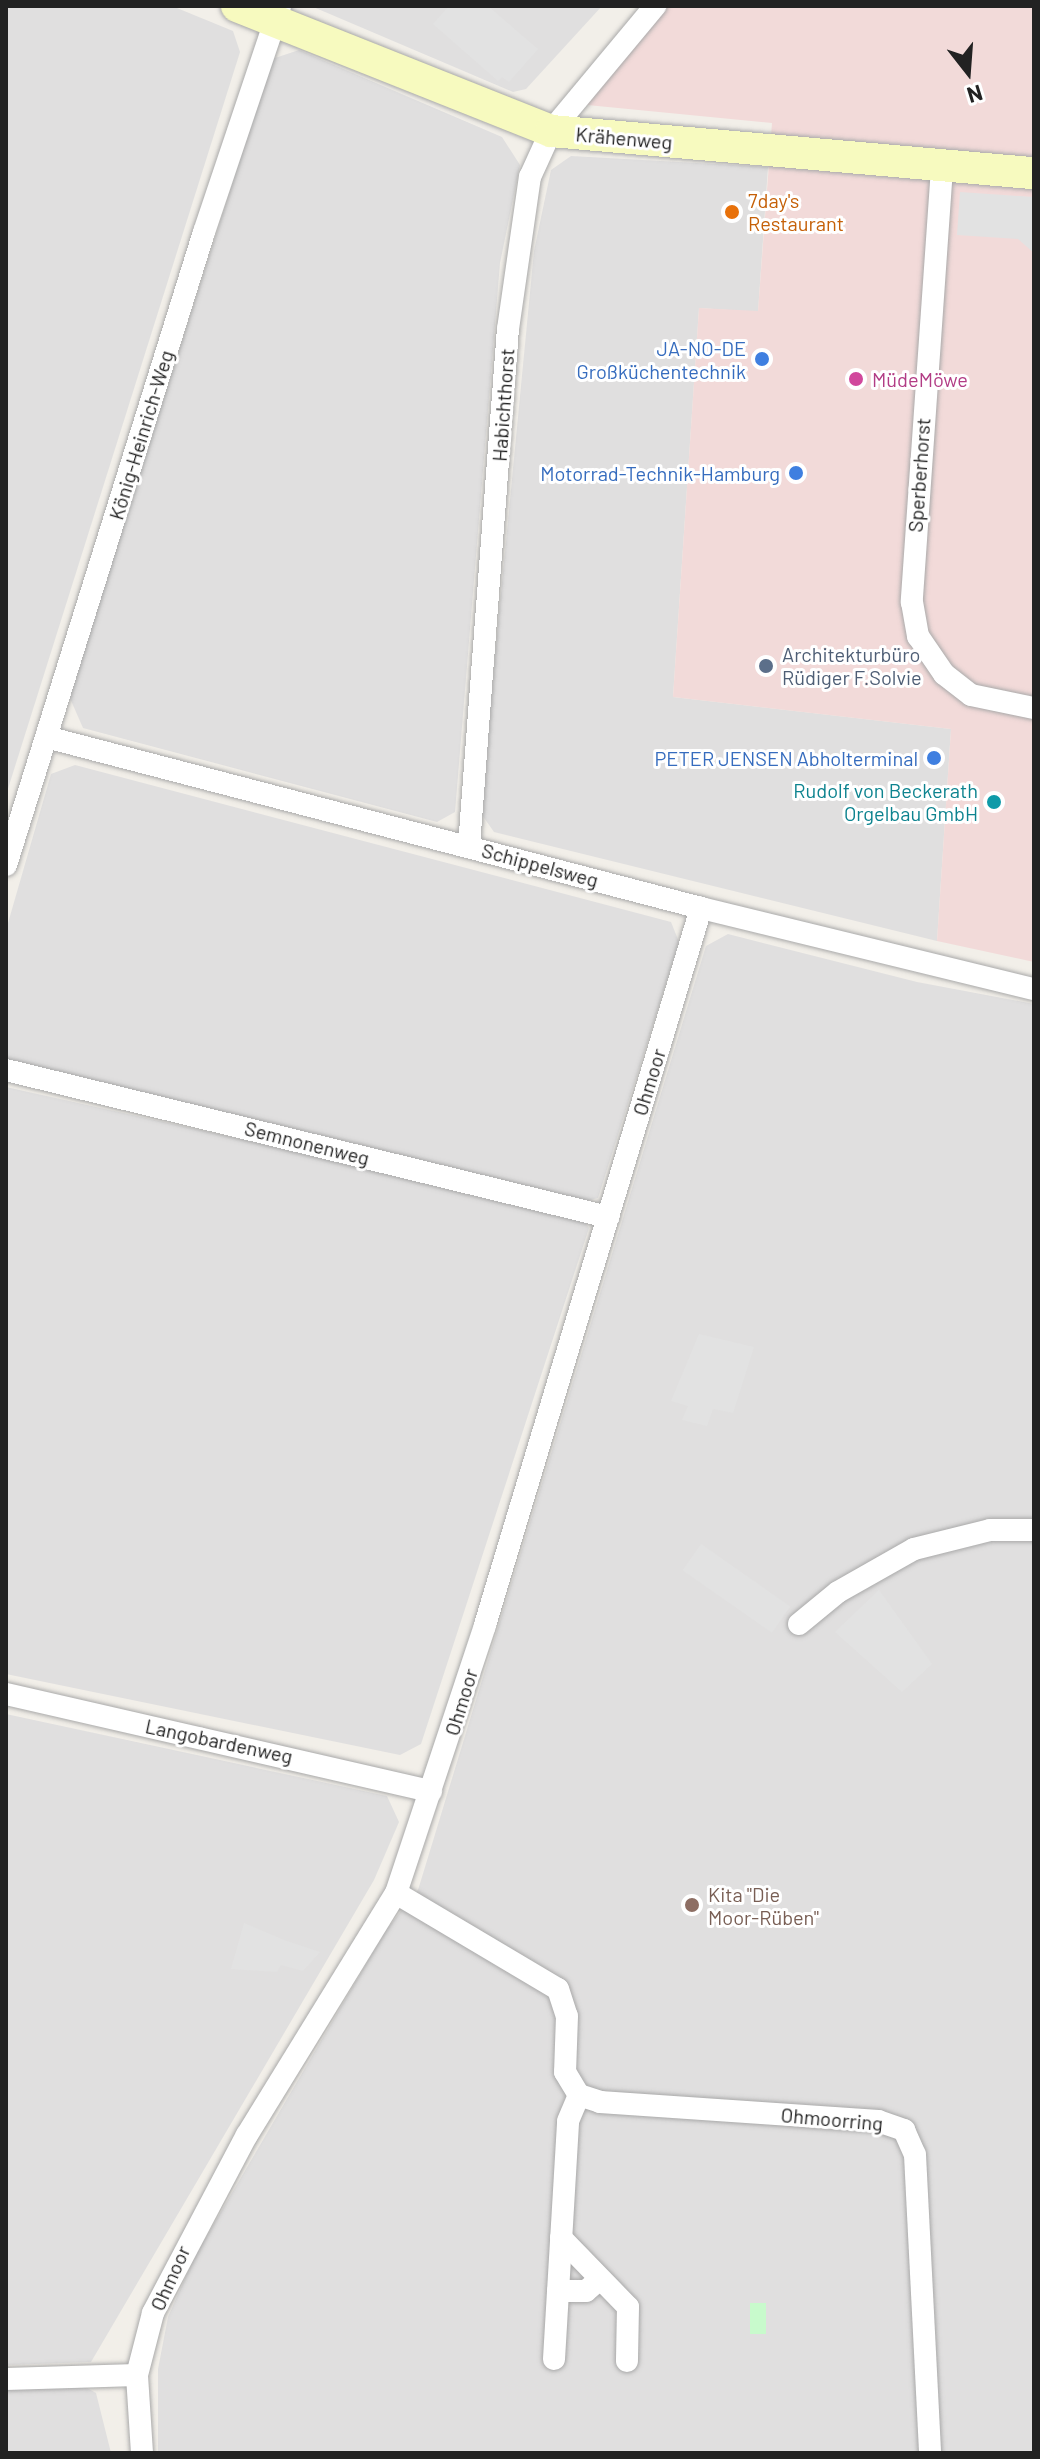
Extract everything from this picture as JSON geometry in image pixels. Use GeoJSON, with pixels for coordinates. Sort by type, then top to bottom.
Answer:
{"type":"FeatureCollection","features":[{"type":"Feature","properties":{"kind":"street","name":"Krähenweg"},"geometry":{"type":"LineString","coordinates":[[237,6],[277,13],[551,131],[942,168],[1034,173]]}},
{"type":"Feature","properties":{"kind":"street","name":"Habichthorst"},"geometry":{"type":"LineString","coordinates":[[469,846],[519,229],[530,177],[551,131],[655,6]]}},
{"type":"Feature","properties":{"kind":"street","name":"König-Heinrich-Weg"},"geometry":{"type":"LineString","coordinates":[[6,865],[277,13]]}},
{"type":"Feature","properties":{"kind":"street","name":"Sperberhorst"},"geometry":{"type":"LineString","coordinates":[[942,168],[912,602],[918,636],[944,674],[971,695],[1034,708]]}},
{"type":"Feature","properties":{"kind":"street","name":"Schippelsweg"},"geometry":{"type":"LineString","coordinates":[[46,737],[701,908],[1034,989]]}},
{"type":"Feature","properties":{"kind":"street","name":"Ohmoor"},"geometry":{"type":"LineString","coordinates":[[142,2453],[137,2375],[153,2313],[187,2240],[302,2039],[396,1893],[431,1791],[701,908]]}},
{"type":"Feature","properties":{"kind":"street","name":"Semnonenweg"},"geometry":{"type":"LineString","coordinates":[[6,1070],[608,1217]]}},
{"type":"Feature","properties":{"kind":"street"},"geometry":{"type":"LineString","coordinates":[[799,1624],[838,1592],[914,1549],[990,1530],[1034,1530]]}},
{"type":"Feature","properties":{"kind":"street","name":"Langobardenweg"},"geometry":{"type":"LineString","coordinates":[[6,1694],[431,1791]]}},
{"type":"Feature","properties":{"kind":"street"},"geometry":{"type":"LineString","coordinates":[[396,1893],[558,1989],[567,2016],[565,2072],[579,2095],[568,2121],[554,2359]]}},
{"type":"Feature","properties":{"kind":"street","name":"Ohmoorring"},"geometry":{"type":"LineString","coordinates":[[579,2095],[600,2102],[878,2121],[904,2130],[915,2155],[930,2453]]}},
{"type":"Feature","properties":{"kind":"street"},"geometry":{"type":"LineString","coordinates":[[561,2238],[628,2307],[627,2361]]}},
{"type":"Feature","properties":{"kind":"street"},"geometry":{"type":"LineString","coordinates":[[558,2291],[586,2291],[600,2279]]}},
{"type":"Feature","properties":{"kind":"street"},"geometry":{"type":"LineString","coordinates":[[6,2379],[137,2375]]}},
{"type":"Feature","properties":{"kind":"shaded area"},"geometry":{"type":"Polygon","coordinates":[[[6,6],[172,6],[233,31],[240,52],[6,795],[6,6]]]}},
{"type":"Feature","properties":{"kind":"shaded area"},"geometry":{"type":"Polygon","coordinates":[[[311,6],[602,6],[526,89],[513,92],[311,6]]]}},
{"type":"Feature","properties":{"kind":"shaded area"},"geometry":{"type":"Polygon","coordinates":[[[449,6],[488,6],[538,49],[509,82],[502,77],[498,81],[433,24],[449,6]]]}},
{"type":"Feature","properties":{"kind":"shaded area"},"geometry":{"type":"Polygon","coordinates":[[[663,6],[1034,6],[1034,962],[937,941],[951,729],[673,697],[699,308],[758,311],[772,123],[577,104],[663,6]]]}},
{"type":"Feature","properties":{"kind":"shaded area"},"geometry":{"type":"Polygon","coordinates":[[[299,50],[502,137],[520,165],[500,263],[455,812],[437,822],[83,728],[69,696],[272,59],[299,50]]]}},
{"type":"Feature","properties":{"kind":"shaded area"},"geometry":{"type":"Polygon","coordinates":[[[571,156],[768,167],[758,312],[699,308],[673,697],[951,729],[937,941],[494,832],[480,812],[534,251],[551,170],[571,156]]]}},
{"type":"Feature","properties":{"kind":"shaded area"},"geometry":{"type":"Polygon","coordinates":[[[960,192],[1034,197],[1034,253],[1018,239],[957,235],[960,192]]]}},
{"type":"Feature","properties":{"kind":"shaded area"},"geometry":{"type":"Polygon","coordinates":[[[75,765],[671,922],[679,942],[598,1198],[587,1201],[6,1061],[6,930],[51,774],[75,765]]]}},
{"type":"Feature","properties":{"kind":"shaded area"},"geometry":{"type":"Polygon","coordinates":[[[728,934],[917,982],[1034,1004],[1034,2453],[158,2453],[158,2369],[168,2317],[195,2256],[386,1930],[418,1890],[706,946],[728,934]]]}},
{"type":"Feature","properties":{"kind":"shaded area"},"geometry":{"type":"Polygon","coordinates":[[[6,1087],[579,1214],[589,1228],[421,1744],[400,1755],[6,1674],[6,1087]]]}},
{"type":"Feature","properties":{"kind":"shaded area"},"geometry":{"type":"Polygon","coordinates":[[[699,1334],[754,1347],[733,1413],[713,1409],[707,1426],[682,1420],[688,1406],[671,1401],[699,1334]]]}},
{"type":"Feature","properties":{"kind":"shaded area"},"geometry":{"type":"Polygon","coordinates":[[[701,1544],[790,1607],[772,1633],[683,1570],[701,1544]]]}},
{"type":"Feature","properties":{"kind":"shaded area"},"geometry":{"type":"Polygon","coordinates":[[[879,1590],[932,1664],[902,1692],[835,1632],[879,1590]]]}},
{"type":"Feature","properties":{"kind":"shaded area"},"geometry":{"type":"Polygon","coordinates":[[[6,1714],[387,1796],[399,1822],[374,1880],[91,2362],[6,2365],[6,1714]]]}},
{"type":"Feature","properties":{"kind":"shaded area"},"geometry":{"type":"Polygon","coordinates":[[[244,1923],[320,1952],[303,1971],[281,1965],[277,1972],[231,1969],[244,1923]]]}},
{"type":"Feature","properties":{"kind":"shaded area"},"geometry":{"type":"Polygon","coordinates":[[[73,2380],[96,2393],[111,2453],[6,2453],[6,2385],[73,2380]]]}},
{"type":"Feature","properties":{"kind":"green space"},"geometry":{"type":"Polygon","coordinates":[[[750,2303],[766,2303],[766,2334],[750,2334],[750,2303]]]}},
{"type":"Feature","properties":{"kind":"place","name":"7day's Restaurant"},"geometry":{"type":"Point","coordinates":[732,212]}},
{"type":"Feature","properties":{"kind":"place","name":"JA-NO-DE Großküchentechnik"},"geometry":{"type":"Point","coordinates":[762,359]}},
{"type":"Feature","properties":{"kind":"place","name":"MüdeMöwe"},"geometry":{"type":"Point","coordinates":[856,379]}},
{"type":"Feature","properties":{"kind":"place","name":"Motorrad-Technik-Hamburg"},"geometry":{"type":"Point","coordinates":[796,473]}},
{"type":"Feature","properties":{"kind":"place","name":"Architekturbüro Rüdiger F.Solvie"},"geometry":{"type":"Point","coordinates":[766,666]}},
{"type":"Feature","properties":{"kind":"place","name":"PETER JENSEN Abholterminal"},"geometry":{"type":"Point","coordinates":[934,758]}},
{"type":"Feature","properties":{"kind":"place","name":"Rudolf von Beckerath Orgelbau GmbH"},"geometry":{"type":"Point","coordinates":[994,802]}},
{"type":"Feature","properties":{"kind":"place","name":"Kita \"Die Moor-Rüben\""},"geometry":{"type":"Point","coordinates":[692,1905]}}]}
